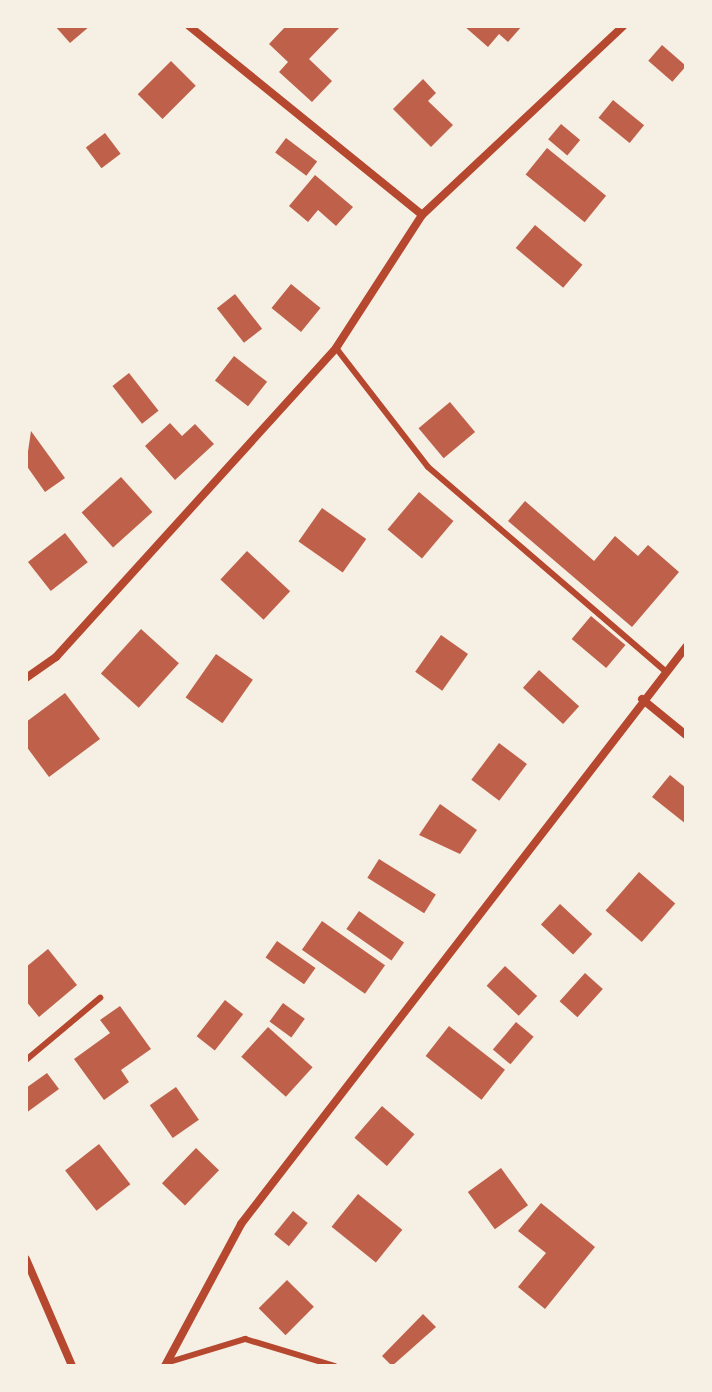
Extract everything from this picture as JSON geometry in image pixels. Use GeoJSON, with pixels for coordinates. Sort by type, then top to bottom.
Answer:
{"type":"FeatureCollection","features":[{"type":"Feature","properties":{"kind":"street"},"geometry":{"type":"LineString","coordinates":[[189,26],[422,215]]}},
{"type":"Feature","properties":{"kind":"street"},"geometry":{"type":"LineString","coordinates":[[26,678],[56,657],[336,348],[422,215],[623,26]]}},
{"type":"Feature","properties":{"kind":"street"},"geometry":{"type":"LineString","coordinates":[[166,1364],[241,1224],[642,699],[686,647]]}},
{"type":"Feature","properties":{"kind":"street"},"geometry":{"type":"LineString","coordinates":[[642,699],[686,735]]}},
{"type":"Feature","properties":{"kind":"street"},"geometry":{"type":"LineString","coordinates":[[26,1259],[72,1366]]}},
{"type":"Feature","properties":{"kind":"lane"},"geometry":{"type":"LineString","coordinates":[[336,348],[428,467],[665,671]]}},
{"type":"Feature","properties":{"kind":"lane"},"geometry":{"type":"LineString","coordinates":[[26,1060],[100,998]]}},
{"type":"Feature","properties":{"kind":"lane"},"geometry":{"type":"LineString","coordinates":[[166,1364],[245,1339],[335,1366]]}},
{"type":"Feature","properties":{"kind":"building"},"geometry":{"type":"Polygon","coordinates":[[[55,26],[90,26],[70,43],[55,26]]]}},
{"type":"Feature","properties":{"kind":"building"},"geometry":{"type":"Polygon","coordinates":[[[286,26],[341,26],[309,59],[332,81],[312,102],[279,72],[288,62],[269,44],[286,26]]]}},
{"type":"Feature","properties":{"kind":"building"},"geometry":{"type":"Polygon","coordinates":[[[464,26],[522,26],[508,42],[499,34],[488,47],[464,26]]]}},
{"type":"Feature","properties":{"kind":"building"},"geometry":{"type":"Polygon","coordinates":[[[662,45],[686,66],[672,82],[648,61],[662,45]]]}},
{"type":"Feature","properties":{"kind":"building"},"geometry":{"type":"Polygon","coordinates":[[[171,61],[196,86],[163,119],[138,94],[171,61]]]}},
{"type":"Feature","properties":{"kind":"building"},"geometry":{"type":"Polygon","coordinates":[[[423,79],[436,93],[428,101],[453,125],[431,147],[393,109],[423,79]]]}},
{"type":"Feature","properties":{"kind":"building"},"geometry":{"type":"Polygon","coordinates":[[[613,100],[644,125],[630,143],[599,118],[613,100]]]}},
{"type":"Feature","properties":{"kind":"building"},"geometry":{"type":"Polygon","coordinates":[[[561,124],[580,140],[567,155],[548,139],[561,124]]]}},
{"type":"Feature","properties":{"kind":"building"},"geometry":{"type":"Polygon","coordinates":[[[105,133],[121,154],[101,168],[86,147],[105,133]]]}},
{"type":"Feature","properties":{"kind":"building"},"geometry":{"type":"Polygon","coordinates":[[[286,138],[317,161],[306,176],[275,152],[286,138]]]}},
{"type":"Feature","properties":{"kind":"building"},"geometry":{"type":"Polygon","coordinates":[[[547,148],[606,196],[585,222],[526,174],[547,148]]]}},
{"type":"Feature","properties":{"kind":"building"},"geometry":{"type":"Polygon","coordinates":[[[315,175],[353,207],[336,226],[318,210],[308,222],[289,206],[315,175]]]}},
{"type":"Feature","properties":{"kind":"building"},"geometry":{"type":"Polygon","coordinates":[[[535,225],[582,265],[563,288],[516,248],[535,225]]]}},
{"type":"Feature","properties":{"kind":"building"},"geometry":{"type":"Polygon","coordinates":[[[291,284],[321,308],[301,332],[271,308],[291,284]]]}},
{"type":"Feature","properties":{"kind":"building"},"geometry":{"type":"Polygon","coordinates":[[[235,294],[262,329],[244,343],[217,308],[235,294]]]}},
{"type":"Feature","properties":{"kind":"building"},"geometry":{"type":"Polygon","coordinates":[[[234,356],[267,382],[248,406],[215,380],[234,356]]]}},
{"type":"Feature","properties":{"kind":"building"},"geometry":{"type":"Polygon","coordinates":[[[129,373],[159,411],[142,424],[112,386],[129,373]]]}},
{"type":"Feature","properties":{"kind":"building"},"geometry":{"type":"Polygon","coordinates":[[[450,402],[475,432],[444,458],[419,428],[450,402]]]}},
{"type":"Feature","properties":{"kind":"building"},"geometry":{"type":"Polygon","coordinates":[[[170,423],[182,436],[195,424],[214,444],[175,480],[145,446],[170,423]]]}},
{"type":"Feature","properties":{"kind":"building"},"geometry":{"type":"Polygon","coordinates":[[[31,431],[65,478],[45,492],[26,465],[31,431]]]}},
{"type":"Feature","properties":{"kind":"building"},"geometry":{"type":"Polygon","coordinates":[[[121,477],[152,512],[113,547],[82,512],[121,477]]]}},
{"type":"Feature","properties":{"kind":"building"},"geometry":{"type":"Polygon","coordinates":[[[419,492],[453,521],[422,558],[388,530],[419,492]]]}},
{"type":"Feature","properties":{"kind":"building"},"geometry":{"type":"Polygon","coordinates":[[[525,501],[594,561],[615,536],[638,556],[648,545],[679,572],[632,627],[508,521],[525,501]]]}},
{"type":"Feature","properties":{"kind":"building"},"geometry":{"type":"Polygon","coordinates":[[[322,508],[366,539],[343,573],[298,542],[322,508]]]}},
{"type":"Feature","properties":{"kind":"building"},"geometry":{"type":"Polygon","coordinates":[[[65,533],[88,562],[51,591],[28,562],[65,533]]]}},
{"type":"Feature","properties":{"kind":"building"},"geometry":{"type":"Polygon","coordinates":[[[247,551],[290,591],[264,620],[220,580],[247,551]]]}},
{"type":"Feature","properties":{"kind":"building"},"geometry":{"type":"Polygon","coordinates":[[[591,616],[625,645],[606,668],[572,639],[591,616]]]}},
{"type":"Feature","properties":{"kind":"building"},"geometry":{"type":"Polygon","coordinates":[[[141,629],[179,663],[139,708],[101,674],[141,629]]]}},
{"type":"Feature","properties":{"kind":"building"},"geometry":{"type":"Polygon","coordinates":[[[441,635],[468,654],[442,691],[415,672],[441,635]]]}},
{"type":"Feature","properties":{"kind":"building"},"geometry":{"type":"Polygon","coordinates":[[[216,654],[253,680],[222,723],[186,697],[216,654]]]}},
{"type":"Feature","properties":{"kind":"building"},"geometry":{"type":"Polygon","coordinates":[[[539,670],[579,706],[563,724],[523,688],[539,670]]]}},
{"type":"Feature","properties":{"kind":"building"},"geometry":{"type":"Polygon","coordinates":[[[65,693],[100,739],[49,777],[26,746],[26,722],[65,693]]]}},
{"type":"Feature","properties":{"kind":"building"},"geometry":{"type":"Polygon","coordinates":[[[499,743],[527,764],[499,801],[471,780],[499,743]]]}},
{"type":"Feature","properties":{"kind":"building"},"geometry":{"type":"Polygon","coordinates":[[[670,775],[686,788],[686,824],[652,797],[670,775]]]}},
{"type":"Feature","properties":{"kind":"building"},"geometry":{"type":"Polygon","coordinates":[[[440,804],[477,830],[460,854],[419,835],[440,804]]]}},
{"type":"Feature","properties":{"kind":"building"},"geometry":{"type":"Polygon","coordinates":[[[379,859],[436,895],[424,913],[367,878],[379,859]]]}},
{"type":"Feature","properties":{"kind":"building"},"geometry":{"type":"Polygon","coordinates":[[[639,872],[675,903],[642,942],[606,910],[639,872]]]}},
{"type":"Feature","properties":{"kind":"building"},"geometry":{"type":"Polygon","coordinates":[[[560,904],[592,934],[573,954],[541,924],[560,904]]]}},
{"type":"Feature","properties":{"kind":"building"},"geometry":{"type":"Polygon","coordinates":[[[359,911],[404,943],[391,961],[346,929],[359,911]]]}},
{"type":"Feature","properties":{"kind":"building"},"geometry":{"type":"Polygon","coordinates":[[[322,921],[385,965],[365,994],[302,950],[322,921]]]}},
{"type":"Feature","properties":{"kind":"building"},"geometry":{"type":"Polygon","coordinates":[[[277,941],[316,968],[304,984],[266,957],[277,941]]]}},
{"type":"Feature","properties":{"kind":"building"},"geometry":{"type":"Polygon","coordinates":[[[48,949],[77,985],[39,1017],[26,1001],[26,967],[48,949]]]}},
{"type":"Feature","properties":{"kind":"building"},"geometry":{"type":"Polygon","coordinates":[[[505,966],[537,996],[519,1016],[487,986],[505,966]]]}},
{"type":"Feature","properties":{"kind":"building"},"geometry":{"type":"Polygon","coordinates":[[[585,973],[603,989],[577,1017],[560,1001],[585,973]]]}},
{"type":"Feature","properties":{"kind":"building"},"geometry":{"type":"Polygon","coordinates":[[[225,1000],[243,1014],[215,1050],[197,1036],[225,1000]]]}},
{"type":"Feature","properties":{"kind":"building"},"geometry":{"type":"Polygon","coordinates":[[[283,1003],[305,1019],[291,1037],[269,1022],[283,1003]]]}},
{"type":"Feature","properties":{"kind":"building"},"geometry":{"type":"Polygon","coordinates":[[[120,1006],[151,1049],[121,1070],[129,1082],[104,1100],[74,1059],[110,1033],[100,1020],[120,1006]]]}},
{"type":"Feature","properties":{"kind":"building"},"geometry":{"type":"Polygon","coordinates":[[[516,1022],[534,1037],[510,1064],[493,1050],[516,1022]]]}},
{"type":"Feature","properties":{"kind":"building"},"geometry":{"type":"Polygon","coordinates":[[[449,1026],[505,1070],[482,1100],[426,1056],[449,1026]]]}},
{"type":"Feature","properties":{"kind":"building"},"geometry":{"type":"Polygon","coordinates":[[[268,1027],[313,1067],[286,1097],[241,1057],[268,1027]]]}},
{"type":"Feature","properties":{"kind":"building"},"geometry":{"type":"Polygon","coordinates":[[[47,1073],[59,1089],[26,1113],[26,1088],[47,1073]]]}},
{"type":"Feature","properties":{"kind":"building"},"geometry":{"type":"Polygon","coordinates":[[[176,1087],[199,1120],[173,1138],[150,1105],[176,1087]]]}},
{"type":"Feature","properties":{"kind":"building"},"geometry":{"type":"Polygon","coordinates":[[[382,1106],[414,1134],[387,1166],[354,1138],[382,1106]]]}},
{"type":"Feature","properties":{"kind":"building"},"geometry":{"type":"Polygon","coordinates":[[[99,1144],[130,1184],[97,1211],[65,1170],[99,1144]]]}},
{"type":"Feature","properties":{"kind":"building"},"geometry":{"type":"Polygon","coordinates":[[[196,1148],[219,1170],[185,1205],[162,1183],[196,1148]]]}},
{"type":"Feature","properties":{"kind":"building"},"geometry":{"type":"Polygon","coordinates":[[[501,1168],[528,1205],[495,1229],[468,1192],[501,1168]]]}},
{"type":"Feature","properties":{"kind":"building"},"geometry":{"type":"Polygon","coordinates":[[[358,1194],[402,1230],[376,1263],[332,1227],[358,1194]]]}},
{"type":"Feature","properties":{"kind":"building"},"geometry":{"type":"Polygon","coordinates":[[[541,1203],[595,1247],[545,1309],[518,1287],[546,1253],[518,1231],[541,1203]]]}},
{"type":"Feature","properties":{"kind":"building"},"geometry":{"type":"Polygon","coordinates":[[[293,1211],[308,1223],[289,1246],[274,1234],[293,1211]]]}},
{"type":"Feature","properties":{"kind":"building"},"geometry":{"type":"Polygon","coordinates":[[[287,1280],[314,1307],[286,1335],[259,1308],[287,1280]]]}},
{"type":"Feature","properties":{"kind":"building"},"geometry":{"type":"Polygon","coordinates":[[[423,1314],[436,1327],[392,1366],[382,1356],[423,1314]]]}}]}
